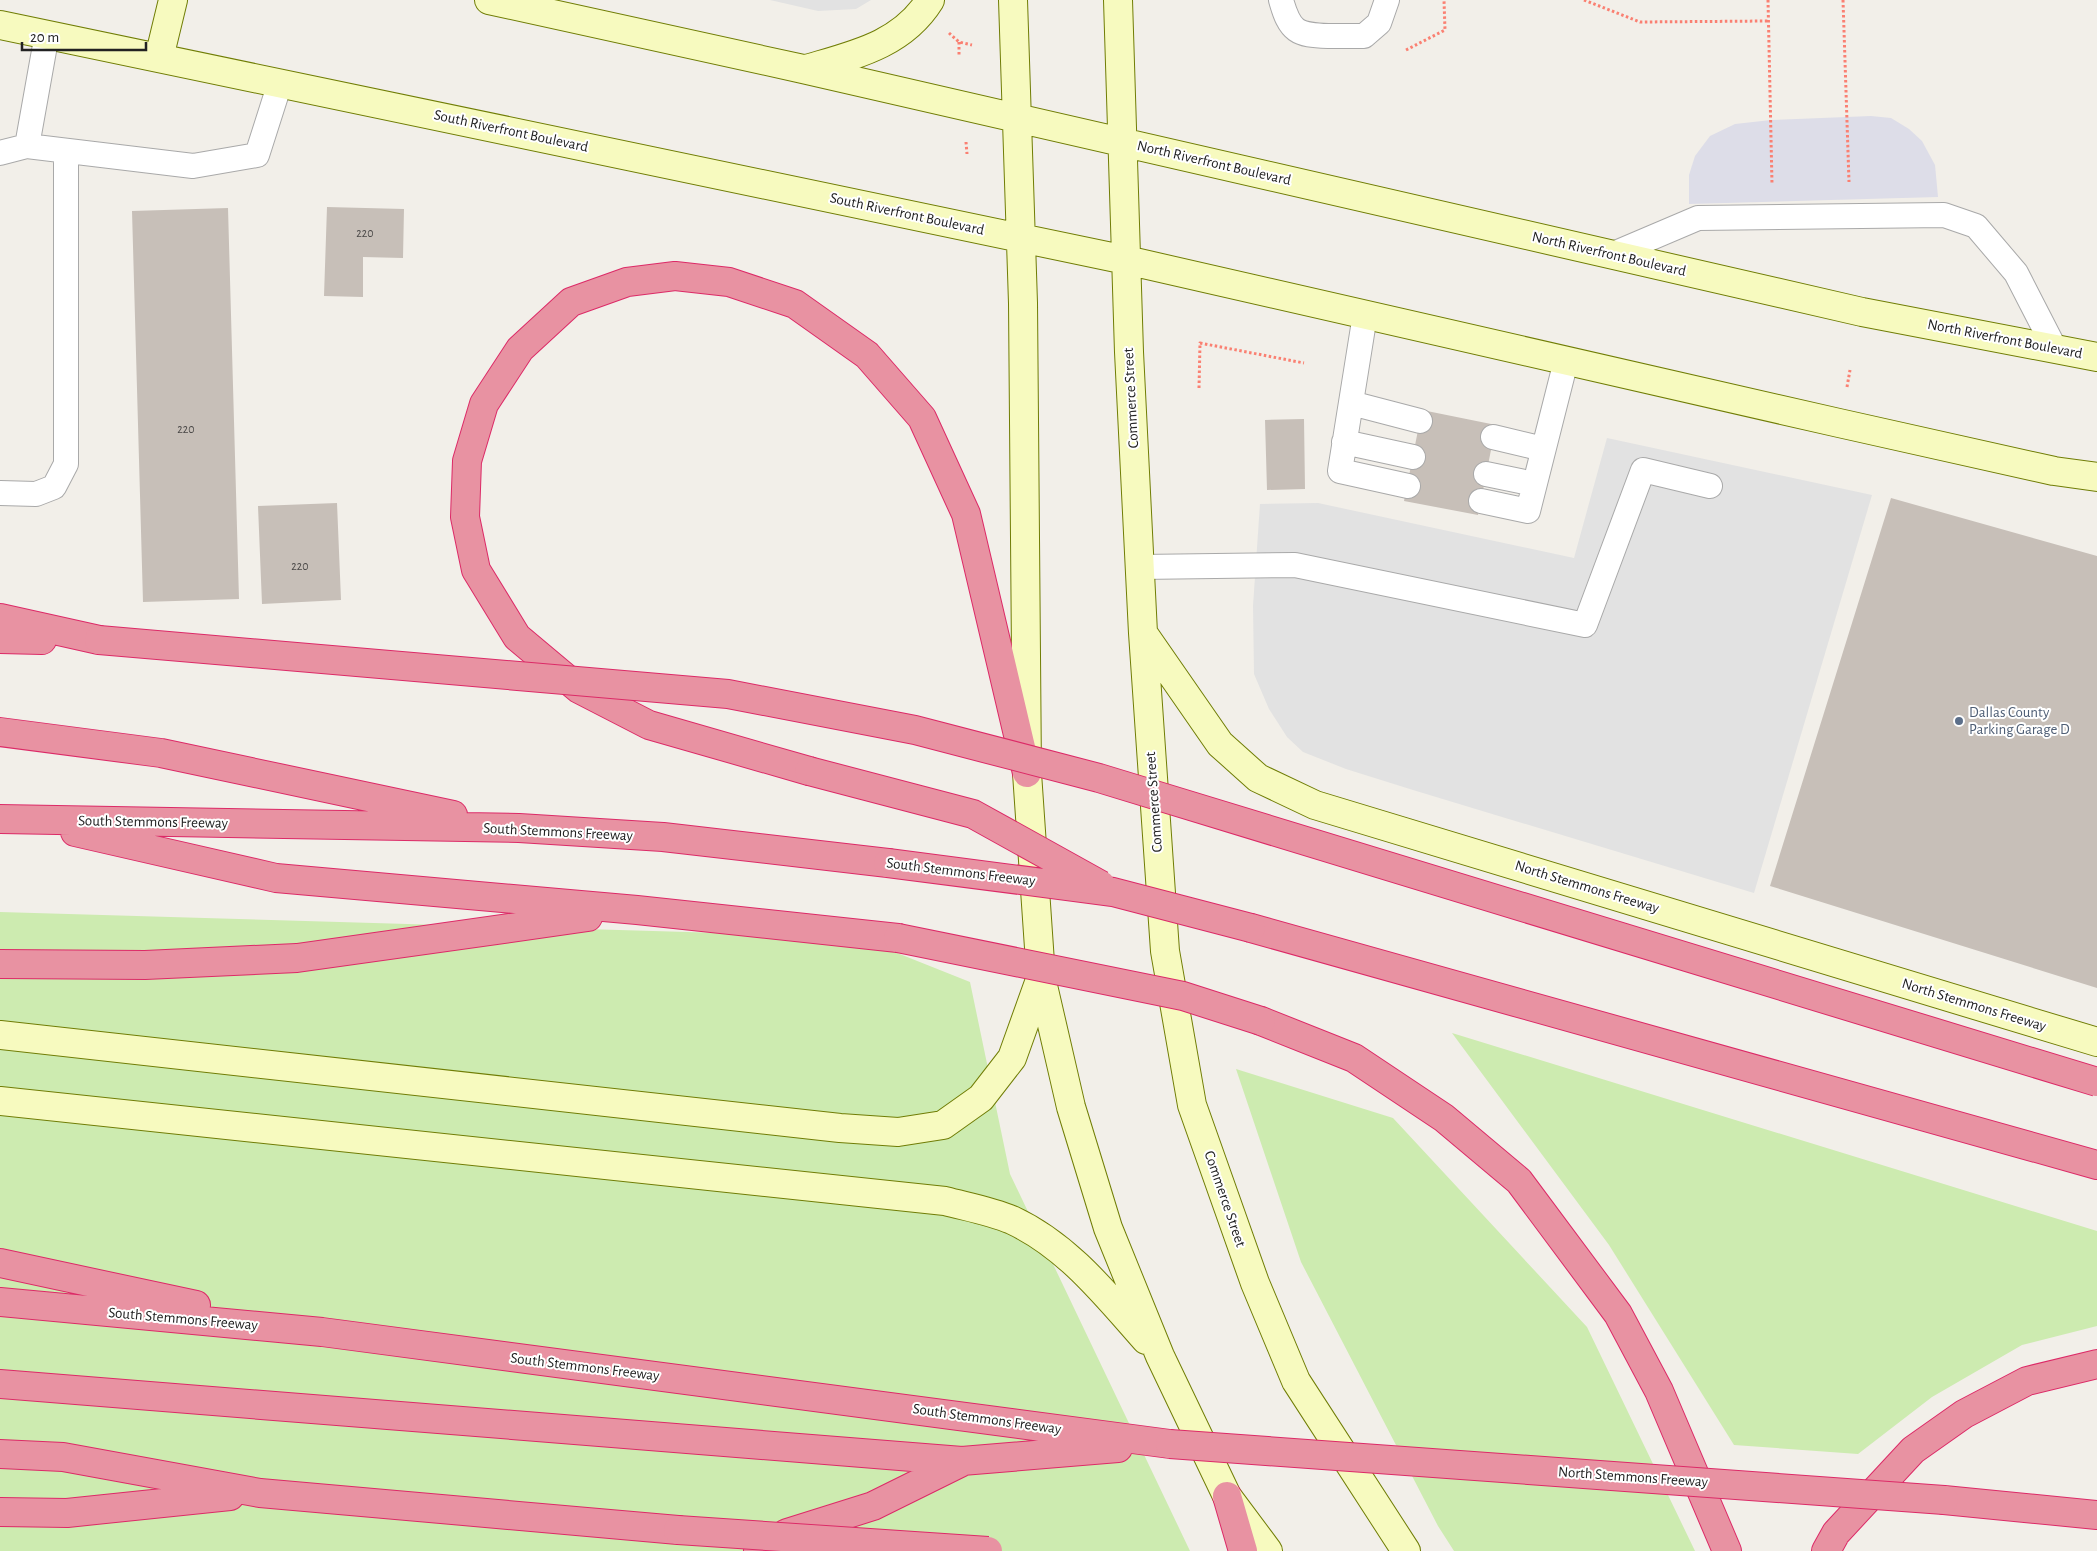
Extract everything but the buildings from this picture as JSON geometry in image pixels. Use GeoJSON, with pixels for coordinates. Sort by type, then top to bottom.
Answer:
{"type":"FeatureCollection","features":[{"type":"Feature","properties":{"kind":"highway"},"geometry":{"type":"LineString","coordinates":[[1027,774],[966,514],[922,418],[867,355],[795,304],[729,282],[675,276],[627,282],[571,302],[520,349],[484,404],[467,461],[465,517],[476,570],[517,636],[579,689],[649,725],[809,771],[973,814],[1113,892],[1251,928],[2097,1165]]}},
{"type":"Feature","properties":{"kind":"highway"},"geometry":{"type":"LineString","coordinates":[[0,618],[99,640]]}},
{"type":"Feature","properties":{"kind":"highway"},"geometry":{"type":"LineString","coordinates":[[0,639],[99,640],[728,694],[915,730],[1099,778],[2097,1082]]}},
{"type":"Feature","properties":{"kind":"highway"},"geometry":{"type":"LineString","coordinates":[[0,732],[161,754],[518,828]]}},
{"type":"Feature","properties":{"kind":"highway"},"geometry":{"type":"LineString","coordinates":[[11,819],[276,878],[637,910],[898,938],[1183,996],[1261,1021],[1354,1058],[1444,1118],[1519,1181],[1618,1314],[1660,1391],[1727,1551]]}},
{"type":"Feature","properties":{"kind":"highway","name":"South Stemmons Freeway"},"geometry":{"type":"LineString","coordinates":[[11,819],[518,828],[663,837],[1113,892]]}},
{"type":"Feature","properties":{"kind":"highway"},"geometry":{"type":"LineString","coordinates":[[0,964],[145,965],[298,958],[637,910]]}},
{"type":"Feature","properties":{"kind":"highway"},"geometry":{"type":"LineString","coordinates":[[0,1263],[322,1332]]}},
{"type":"Feature","properties":{"kind":"highway","name":"South Stemmons Freeway"},"geometry":{"type":"LineString","coordinates":[[0,1302],[322,1332],[1170,1444]]}},
{"type":"Feature","properties":{"kind":"highway"},"geometry":{"type":"LineString","coordinates":[[1826,1551],[1836,1533],[1913,1450],[1964,1414],[2027,1382],[2097,1364]]}},
{"type":"Feature","properties":{"kind":"highway"},"geometry":{"type":"LineString","coordinates":[[0,1384],[962,1461],[1170,1444]]}},
{"type":"Feature","properties":{"kind":"highway","name":"North Stemmons Freeway"},"geometry":{"type":"LineString","coordinates":[[1170,1444],[1944,1500],[2097,1515]]}},
{"type":"Feature","properties":{"kind":"highway"},"geometry":{"type":"LineString","coordinates":[[0,1454],[63,1457],[260,1493],[678,1530],[988,1551]]}},
{"type":"Feature","properties":{"kind":"highway"},"geometry":{"type":"LineString","coordinates":[[758,1551],[787,1534],[873,1506],[962,1461]]}},
{"type":"Feature","properties":{"kind":"highway"},"geometry":{"type":"LineString","coordinates":[[0,1512],[67,1514],[260,1493]]}},
{"type":"Feature","properties":{"kind":"highway"},"geometry":{"type":"LineString","coordinates":[[1227,1496],[1243,1551]]}},
{"type":"Feature","properties":{"kind":"main road"},"geometry":{"type":"LineString","coordinates":[[160,58],[173,0]]}},
{"type":"Feature","properties":{"kind":"main road"},"geometry":{"type":"LineString","coordinates":[[489,0],[1017,119]]}},
{"type":"Feature","properties":{"kind":"main road"},"geometry":{"type":"LineString","coordinates":[[803,70],[867,52],[899,33],[923,12],[930,0]]}},
{"type":"Feature","properties":{"kind":"main road"},"geometry":{"type":"LineString","coordinates":[[1013,0],[1021,238],[1027,774],[1041,978],[1071,1107],[1108,1228],[1160,1356],[1227,1496],[1268,1551]]}},
{"type":"Feature","properties":{"kind":"main road","name":"Commerce Street"},"geometry":{"type":"LineString","coordinates":[[1118,0],[1126,260],[1143,633],[1165,951],[1192,1105],[1254,1283],[1296,1380],[1406,1551]]}},
{"type":"Feature","properties":{"kind":"main road","name":"South Riverfront Boulevard"},"geometry":{"type":"LineString","coordinates":[[0,25],[1126,260]]}},
{"type":"Feature","properties":{"kind":"main road","name":"North Riverfront Boulevard"},"geometry":{"type":"LineString","coordinates":[[1017,119],[1862,312],[2097,357]]}},
{"type":"Feature","properties":{"kind":"main road"},"geometry":{"type":"LineString","coordinates":[[1126,260],[2054,471],[2097,477]]}},
{"type":"Feature","properties":{"kind":"main road","name":"North Stemmons Freeway"},"geometry":{"type":"LineString","coordinates":[[1143,633],[1220,744],[1258,778],[1314,805],[2097,1042]]}},
{"type":"Feature","properties":{"kind":"main road"},"geometry":{"type":"LineString","coordinates":[[0,1034],[830,1127],[898,1132],[943,1125],[981,1098],[1012,1058],[1041,978]]}},
{"type":"Feature","properties":{"kind":"main road"},"geometry":{"type":"LineString","coordinates":[[0,1101],[945,1201],[979,1209],[1012,1220],[1047,1240],[1085,1272],[1160,1356]]}},
{"type":"Feature","properties":{"kind":"lane"},"geometry":{"type":"LineString","coordinates":[[1281,0],[1289,20],[1296,30],[1306,35],[1354,36],[1364,36],[1380,23],[1387,0]]}},
{"type":"Feature","properties":{"kind":"lane"},"geometry":{"type":"LineString","coordinates":[[27,146],[47,34]]}},
{"type":"Feature","properties":{"kind":"lane"},"geometry":{"type":"LineString","coordinates":[[0,153],[27,146],[193,166],[257,155],[280,83]]}},
{"type":"Feature","properties":{"kind":"lane"},"geometry":{"type":"LineString","coordinates":[[0,493],[36,494],[54,487],[66,464],[66,151]]}},
{"type":"Feature","properties":{"kind":"lane"},"geometry":{"type":"LineString","coordinates":[[1611,255],[1698,218],[1944,215],[1976,226],[2016,273],[2055,349]]}},
{"type":"Feature","properties":{"kind":"lane"},"geometry":{"type":"LineString","coordinates":[[1364,315],[1340,471],[1408,486]]}},
{"type":"Feature","properties":{"kind":"lane"},"geometry":{"type":"LineString","coordinates":[[1481,501],[1528,511],[1566,361]]}},
{"type":"Feature","properties":{"kind":"lane"},"geometry":{"type":"LineString","coordinates":[[1351,404],[1420,421]]}},
{"type":"Feature","properties":{"kind":"lane"},"geometry":{"type":"LineString","coordinates":[[1493,437],[1543,449]]}},
{"type":"Feature","properties":{"kind":"lane"},"geometry":{"type":"LineString","coordinates":[[1344,442],[1413,457]]}},
{"type":"Feature","properties":{"kind":"lane"},"geometry":{"type":"LineString","coordinates":[[1140,567],[1295,565],[1585,625],[1643,470],[1710,486]]}},
{"type":"Feature","properties":{"kind":"lane"},"geometry":{"type":"LineString","coordinates":[[1486,474],[1534,484]]}},
{"type":"Feature","properties":{"kind":"path"},"geometry":{"type":"LineString","coordinates":[[1406,50],[1446,30],[1444,0]]}},
{"type":"Feature","properties":{"kind":"path"},"geometry":{"type":"LineString","coordinates":[[1584,0],[1640,22],[1768,21]]}},
{"type":"Feature","properties":{"kind":"path"},"geometry":{"type":"LineString","coordinates":[[1768,0],[1772,194]]}},
{"type":"Feature","properties":{"kind":"path"},"geometry":{"type":"LineString","coordinates":[[1843,0],[1849,191]]}},
{"type":"Feature","properties":{"kind":"path"},"geometry":{"type":"LineString","coordinates":[[960,55],[959,42],[972,45]]}},
{"type":"Feature","properties":{"kind":"path"},"geometry":{"type":"LineString","coordinates":[[966,142],[967,154]]}},
{"type":"Feature","properties":{"kind":"path"},"geometry":{"type":"LineString","coordinates":[[1199,388],[1200,343],[1304,363]]}},
{"type":"Feature","properties":{"kind":"path"},"geometry":{"type":"LineString","coordinates":[[1847,387],[1850,370]]}},
{"type":"Feature","properties":{"kind":"green space"},"geometry":{"type":"Polygon","coordinates":[[[0,912],[857,937],[970,982],[1010,1174],[1190,1551],[0,1551],[0,912]]]}},
{"type":"Feature","properties":{"kind":"green space"},"geometry":{"type":"Polygon","coordinates":[[[1452,1033],[2097,1231],[2097,1326],[2022,1345],[1932,1397],[1858,1454],[1734,1445],[1609,1245],[1452,1033]]]}},
{"type":"Feature","properties":{"kind":"green space"},"geometry":{"type":"Polygon","coordinates":[[[1236,1069],[1393,1118],[1587,1327],[1695,1551],[1454,1551],[1438,1526],[1301,1262],[1236,1069]]]}},
{"type":"Feature","properties":{"kind":"shaded area"},"geometry":{"type":"Polygon","coordinates":[[[770,0],[871,0],[856,9],[818,11],[770,0]]]}},
{"type":"Feature","properties":{"kind":"shaded area"},"geometry":{"type":"Polygon","coordinates":[[[1871,116],[1891,118],[1909,129],[1922,141],[1935,165],[1938,197],[1689,204],[1689,175],[1695,156],[1710,136],[1735,124],[1771,120],[1871,116]]]}},
{"type":"Feature","properties":{"kind":"shaded area"},"geometry":{"type":"Polygon","coordinates":[[[1607,438],[1872,495],[1754,893],[1413,790],[1346,769],[1303,752],[1287,737],[1269,709],[1254,674],[1253,606],[1260,504],[1318,503],[1574,558],[1607,438]]]}},
{"type":"Feature","properties":{"kind":"place","name":"Dallas County Parking Garage D"},"geometry":{"type":"Point","coordinates":[1959,721]}}]}
